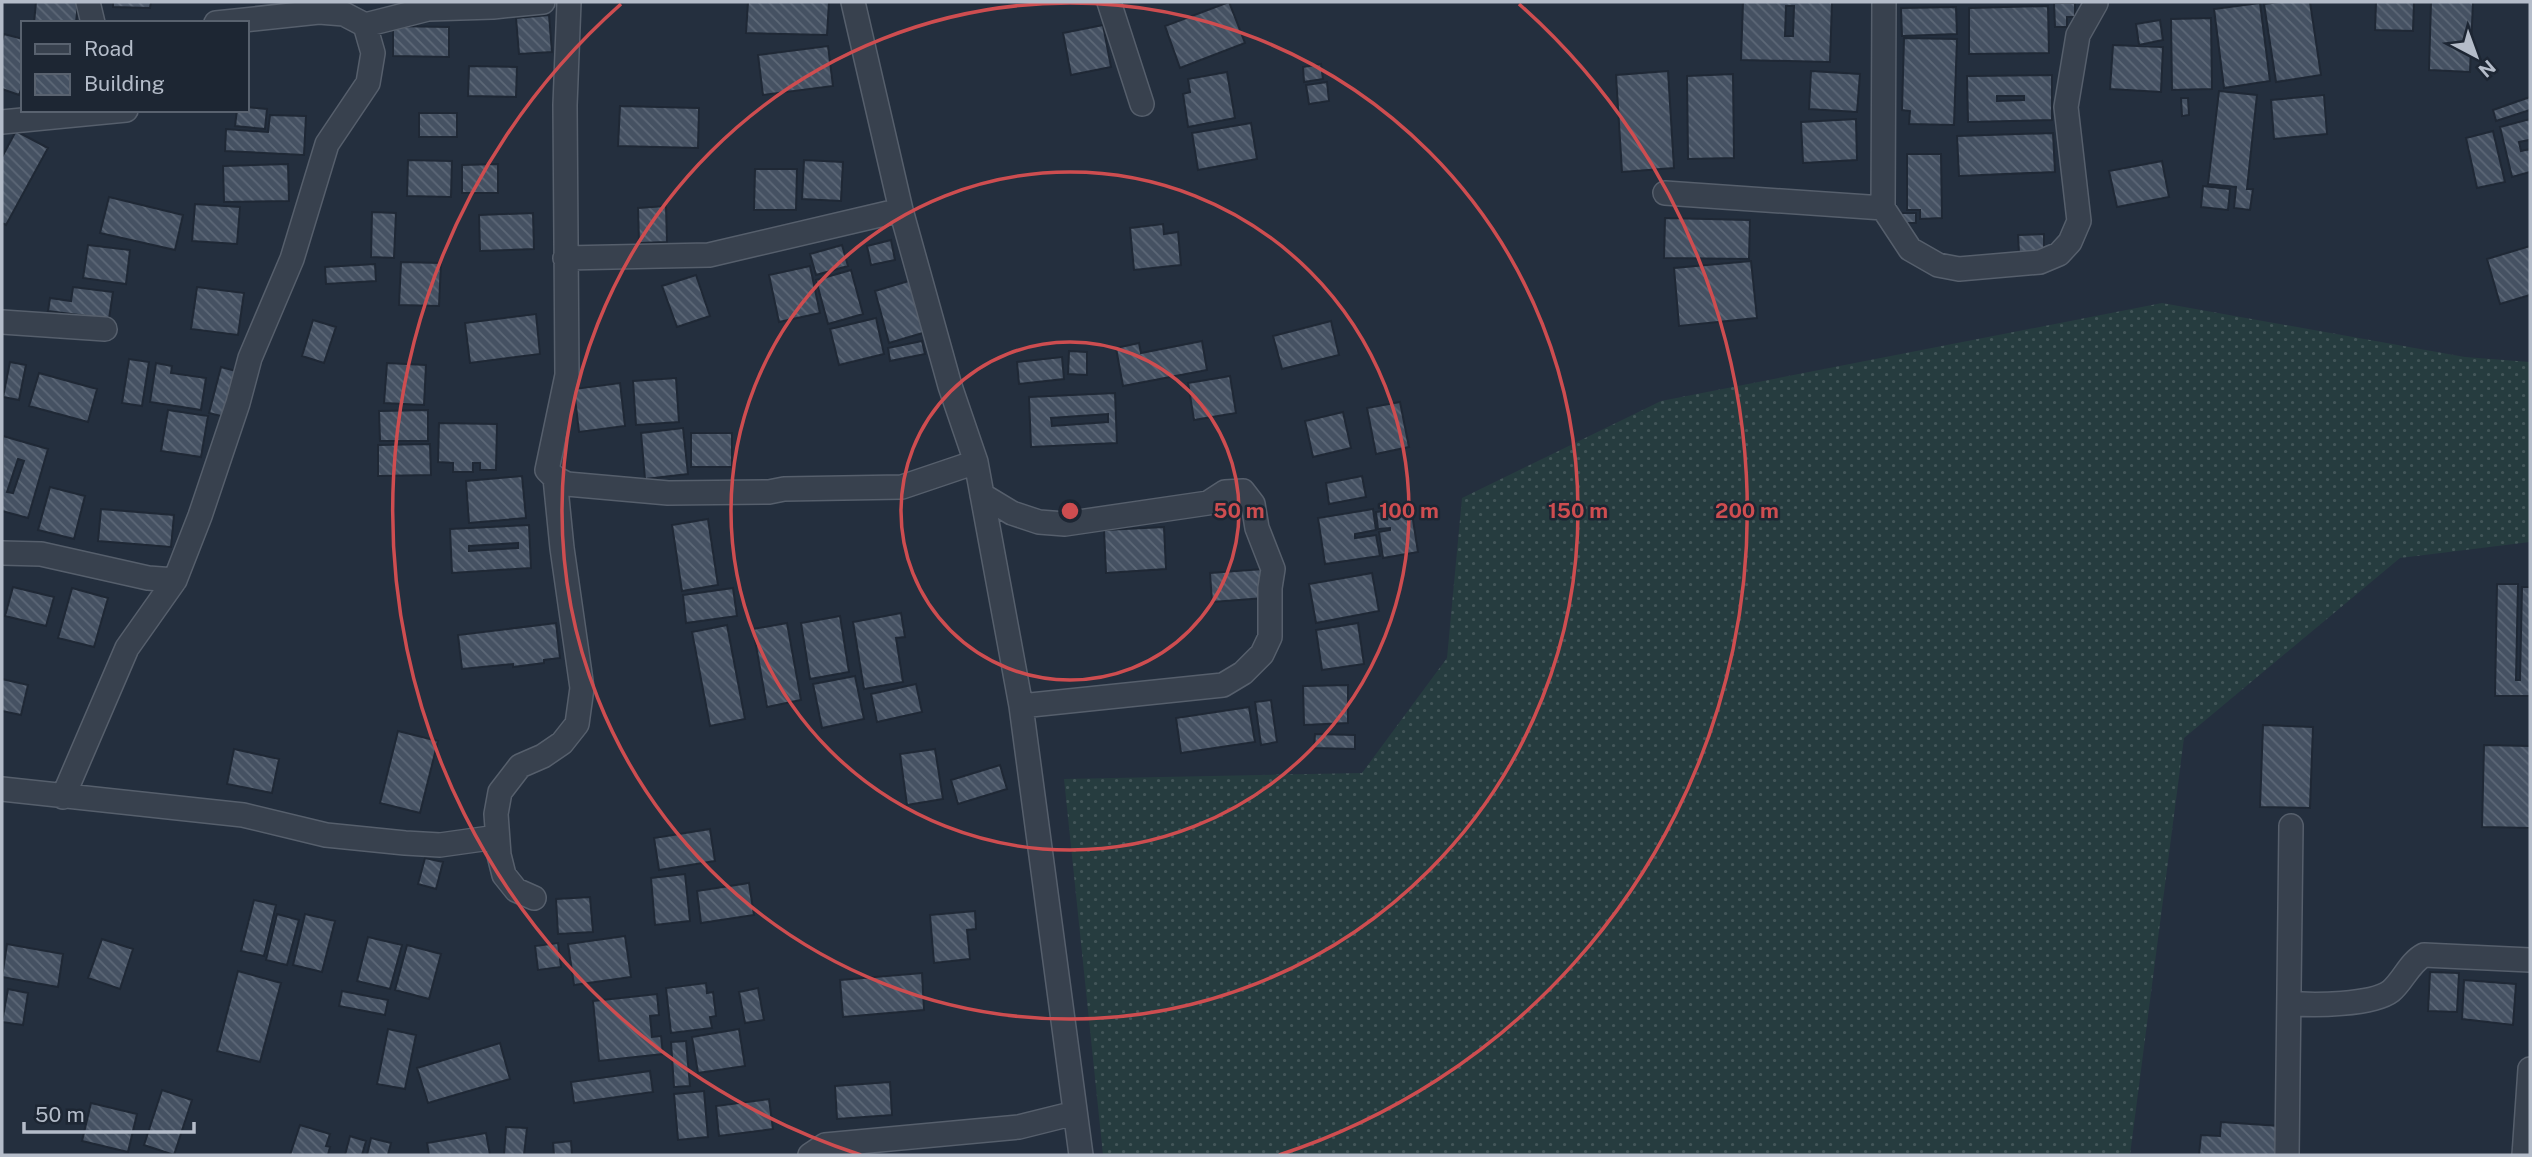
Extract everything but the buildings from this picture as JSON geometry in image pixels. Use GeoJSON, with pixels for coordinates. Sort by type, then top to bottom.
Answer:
{"type":"FeatureCollection","features":[{"type":"Feature","properties":{"kind":"street"},"geometry":{"type":"LineString","coordinates":[[88,2],[93,21]]}},
{"type":"Feature","properties":{"kind":"street"},"geometry":{"type":"LineString","coordinates":[[229,21],[319,7],[344,14],[366,25],[428,9],[543,2]]}},
{"type":"Feature","properties":{"kind":"street"},"geometry":{"type":"LineString","coordinates":[[569,2],[565,105],[567,375],[547,458],[547,470],[567,484],[668,493],[769,492],[784,489],[902,487],[976,463]]}},
{"type":"Feature","properties":{"kind":"street"},"geometry":{"type":"LineString","coordinates":[[853,2],[901,210],[950,386],[976,463],[1021,706],[1081,1155]]}},
{"type":"Feature","properties":{"kind":"street"},"geometry":{"type":"LineString","coordinates":[[1109,2],[1142,104]]}},
{"type":"Feature","properties":{"kind":"street"},"geometry":{"type":"LineString","coordinates":[[1884,2],[1883,208],[1910,249],[1938,265],[1959,269],[2040,262],[2059,254],[2070,242],[2079,221],[2066,107],[2078,35],[2102,2]]}},
{"type":"Feature","properties":{"kind":"street"},"geometry":{"type":"LineString","coordinates":[[64,797],[127,648],[175,580],[220,459],[250,358],[292,259],[327,144],[368,83],[373,53],[366,25]]}},
{"type":"Feature","properties":{"kind":"street"},"geometry":{"type":"LineString","coordinates":[[2,122],[105,112]]}},
{"type":"Feature","properties":{"kind":"street"},"geometry":{"type":"LineString","coordinates":[[1665,193],[1883,208]]}},
{"type":"Feature","properties":{"kind":"street"},"geometry":{"type":"LineString","coordinates":[[565,258],[709,255],[901,210]]}},
{"type":"Feature","properties":{"kind":"street"},"geometry":{"type":"LineString","coordinates":[[2,322],[105,329]]}},
{"type":"Feature","properties":{"kind":"street"},"geometry":{"type":"LineString","coordinates":[[534,898],[516,890],[504,875],[496,814],[500,792],[520,766],[562,743],[577,724],[582,688],[555,478]]}},
{"type":"Feature","properties":{"kind":"street"},"geometry":{"type":"LineString","coordinates":[[982,495],[1013,513],[1039,522],[1065,524],[1208,503],[1225,492],[1243,491],[1253,504],[1257,528],[1273,569],[1270,588],[1270,637],[1262,654],[1244,673],[1223,685],[1021,706]]}},
{"type":"Feature","properties":{"kind":"street"},"geometry":{"type":"LineString","coordinates":[[2,553],[41,554],[148,578],[175,580]]}},
{"type":"Feature","properties":{"kind":"street"},"geometry":{"type":"LineString","coordinates":[[2,789],[243,815],[326,835],[405,843],[440,845],[498,837]]}},
{"type":"Feature","properties":{"kind":"street"},"geometry":{"type":"LineString","coordinates":[[2287,1155],[2291,826]]}},
{"type":"Feature","properties":{"kind":"street"},"geometry":{"type":"LineString","coordinates":[[2289,1003],[2315,1006],[2384,995],[2406,975],[2417,959],[2424,955],[2530,960]]}},
{"type":"Feature","properties":{"kind":"street"},"geometry":{"type":"LineString","coordinates":[[2524,1155],[2530,1069]]}},
{"type":"Feature","properties":{"kind":"street"},"geometry":{"type":"LineString","coordinates":[[810,1155],[825,1145],[1019,1127],[1075,1113]]}},
{"type":"Feature","properties":{"kind":"green space"},"geometry":{"type":"Polygon","coordinates":[[[2162,303],[2465,357],[2530,362],[2530,542],[2400,558],[2184,738],[2130,1155],[1103,1155],[1064,779],[1362,773],[1447,658],[1462,498],[1661,401],[2162,303]]]}}]}
